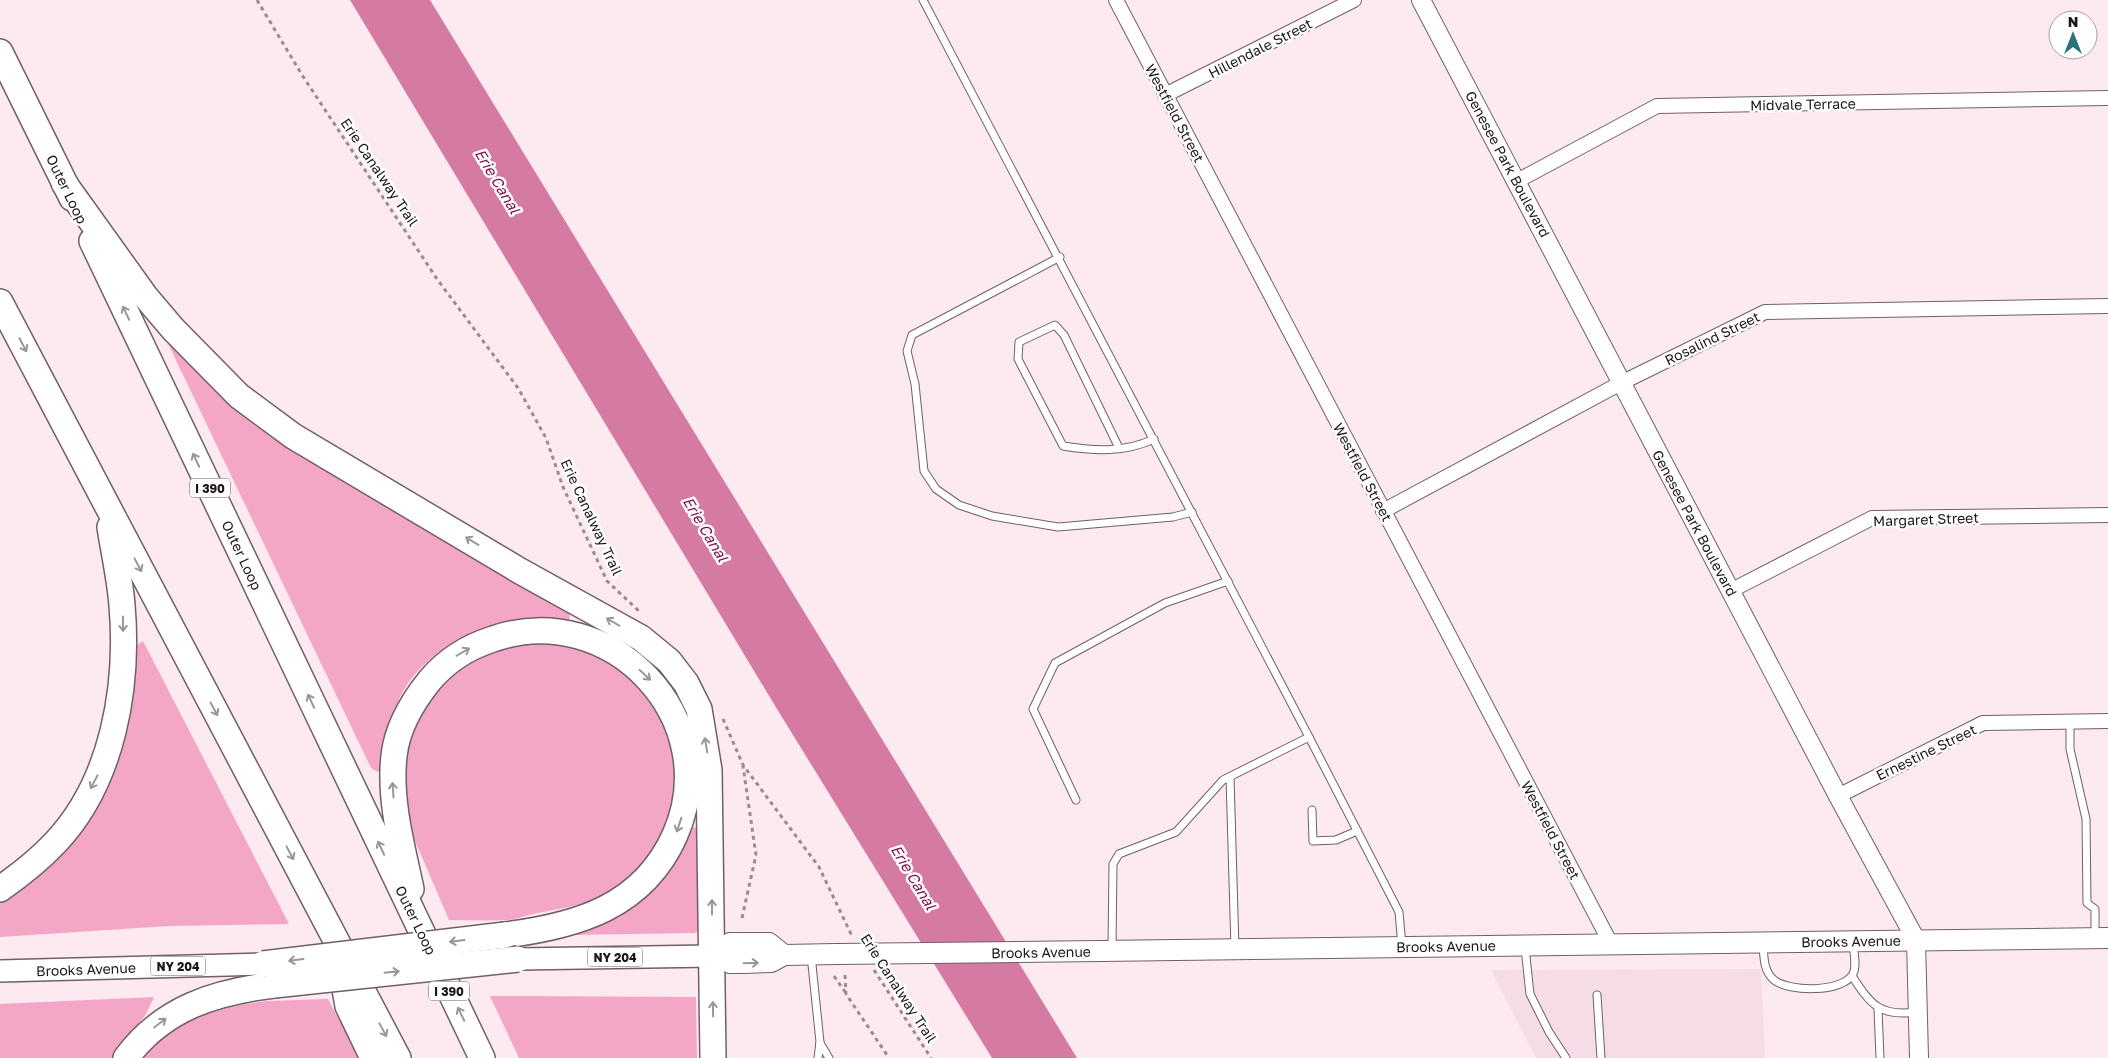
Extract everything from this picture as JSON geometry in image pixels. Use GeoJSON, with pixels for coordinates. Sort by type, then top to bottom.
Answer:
{"type":"FeatureCollection","features":[{"type":"Feature","properties":{"kind":"highway","name":"Outer Loop"},"geometry":{"type":"LineString","coordinates":[[0,52],[64,182],[482,1058]]}},
{"type":"Feature","properties":{"kind":"highway"},"geometry":{"type":"LineString","coordinates":[[64,182],[145,296],[173,329],[239,396],[293,436],[520,570],[641,638],[669,661],[686,683],[699,709],[707,751],[715,956],[713,1058]]}},
{"type":"Feature","properties":{"kind":"highway"},"geometry":{"type":"LineString","coordinates":[[0,302],[398,1058]]}},
{"type":"Feature","properties":{"kind":"highway"},"geometry":{"type":"LineString","coordinates":[[0,889],[25,871],[56,842],[75,816],[97,779],[115,729],[122,691],[124,660],[122,605],[107,507]]}},
{"type":"Feature","properties":{"kind":"highway"},"geometry":{"type":"LineString","coordinates":[[126,1058],[152,1029],[184,1008],[268,974],[568,924],[599,913],[632,892],[656,867],[674,837],[682,816],[686,789],[684,753],[680,732],[666,700],[648,677],[629,661],[584,636],[558,631],[532,630],[506,634],[481,643],[460,653],[440,669],[409,711],[394,753],[392,782],[394,804],[417,924]]}},
{"type":"Feature","properties":{"kind":"highway"},"geometry":{"type":"LineString","coordinates":[[336,940],[348,1006],[373,1058]]}},
{"type":"Feature","properties":{"kind":"highway"},"geometry":{"type":"LineString","coordinates":[[268,974],[518,959]]}},
{"type":"Feature","properties":{"kind":"main road","name":"Brooks Avenue"},"geometry":{"type":"LineString","coordinates":[[518,959],[715,956],[730,963],[743,963],[771,962],[784,955],[837,954],[2101,938]]}},
{"type":"Feature","properties":{"kind":"main road","name":"Brooks Avenue"},"geometry":{"type":"LineString","coordinates":[[0,972],[268,974]]}},
{"type":"Feature","properties":{"kind":"street","name":"Westfield Street"},"geometry":{"type":"LineString","coordinates":[[1116,0],[1611,944]]}},
{"type":"Feature","properties":{"kind":"street","name":"Hillendale Street"},"geometry":{"type":"LineString","coordinates":[[1165,95],[1354,0]]}},
{"type":"Feature","properties":{"kind":"street","name":"Genesee Park Boulevard"},"geometry":{"type":"LineString","coordinates":[[1421,0],[1621,383],[1732,590],[1838,796],[1916,940],[1919,1058]]}},
{"type":"Feature","properties":{"kind":"street","name":"Midvale Terrace"},"geometry":{"type":"LineString","coordinates":[[1517,181],[1657,106],[2108,98]]}},
{"type":"Feature","properties":{"kind":"street","name":"Rosalind Street"},"geometry":{"type":"LineString","coordinates":[[1383,511],[1621,383],[1765,312],[2108,306]]}},
{"type":"Feature","properties":{"kind":"street","name":"Margaret Street"},"geometry":{"type":"LineString","coordinates":[[1732,590],[1872,518],[2108,515]]}},
{"type":"Feature","properties":{"kind":"street","name":"Ernestine Street"},"geometry":{"type":"LineString","coordinates":[[1838,796],[1983,723],[2108,721]]}},
{"type":"Feature","properties":{"kind":"lane"},"geometry":{"type":"LineString","coordinates":[[924,0],[1060,257],[1399,912],[1402,946]]}},
{"type":"Feature","properties":{"kind":"lane"},"geometry":{"type":"LineString","coordinates":[[1060,257],[912,335],[907,351],[915,384],[924,471],[936,489],[959,506],[992,516],[1058,527],[1173,517],[1192,512]]}},
{"type":"Feature","properties":{"kind":"lane"},"geometry":{"type":"LineString","coordinates":[[1120,448],[1064,335],[1055,326],[1019,342],[1018,358],[1063,446],[1096,452],[1140,446],[1154,439]]}},
{"type":"Feature","properties":{"kind":"lane"},"geometry":{"type":"LineString","coordinates":[[1076,800],[1033,708],[1055,663],[1165,603],[1228,581]]}},
{"type":"Feature","properties":{"kind":"lane"},"geometry":{"type":"LineString","coordinates":[[2070,722],[2070,749],[2086,819],[2087,903],[2095,909],[2101,938]]}},
{"type":"Feature","properties":{"kind":"lane"},"geometry":{"type":"LineString","coordinates":[[1106,951],[1113,864],[1119,854],[1176,832],[1223,780],[1308,736]]}},
{"type":"Feature","properties":{"kind":"lane"},"geometry":{"type":"LineString","coordinates":[[1230,777],[1235,949]]}},
{"type":"Feature","properties":{"kind":"lane"},"geometry":{"type":"LineString","coordinates":[[1312,810],[1313,841],[1336,840],[1357,831]]}},
{"type":"Feature","properties":{"kind":"lane"},"geometry":{"type":"LineString","coordinates":[[1763,942],[1764,965],[1773,979],[1794,989],[1822,988],[1852,976],[1855,969],[1853,941]]}},
{"type":"Feature","properties":{"kind":"lane"},"geometry":{"type":"LineString","coordinates":[[1525,945],[1530,994],[1549,1032],[1566,1058]]}},
{"type":"Feature","properties":{"kind":"lane"},"geometry":{"type":"LineString","coordinates":[[811,955],[820,1042],[818,1058]]}},
{"type":"Feature","properties":{"kind":"lane"},"geometry":{"type":"LineString","coordinates":[[1852,976],[1866,997],[1878,1009],[1892,1013],[1918,1012]]}},
{"type":"Feature","properties":{"kind":"lane"},"geometry":{"type":"LineString","coordinates":[[1597,995],[1601,1058]]}},
{"type":"Feature","properties":{"kind":"lane"},"geometry":{"type":"LineString","coordinates":[[1878,1009],[1880,1058]]}},
{"type":"Feature","properties":{"kind":"lane"},"geometry":{"type":"LineString","coordinates":[[820,1042],[829,1058]]}},
{"type":"Feature","properties":{"kind":"path","name":"Erie Canalway Trail"},"geometry":{"type":"LineString","coordinates":[[257,0],[302,75],[437,279],[518,388],[546,438],[563,488],[607,581],[645,617]]}},
{"type":"Feature","properties":{"kind":"path","name":"Erie Canalway Trail"},"geometry":{"type":"LineString","coordinates":[[720,712],[743,765],[819,867],[852,937]]}},
{"type":"Feature","properties":{"kind":"path"},"geometry":{"type":"LineString","coordinates":[[742,918],[756,856],[743,765]]}},
{"type":"Feature","properties":{"kind":"path","name":"Erie Canalway Trail"},"geometry":{"type":"LineString","coordinates":[[872,968],[931,1058]]}},
{"type":"Feature","properties":{"kind":"path"},"geometry":{"type":"LineString","coordinates":[[845,975],[846,994]]}},
{"type":"Feature","properties":{"kind":"path"},"geometry":{"type":"LineString","coordinates":[[834,976],[889,1058]]}},
{"type":"Feature","properties":{"kind":"shaded area"},"geometry":{"type":"Polygon","coordinates":[[[162,331],[249,419],[326,470],[570,612],[569,622],[521,621],[496,626],[472,634],[450,645],[430,659],[413,676],[396,705],[383,768],[378,772],[371,768],[162,331]]]}},
{"type":"Feature","properties":{"kind":"shaded area"},"geometry":{"type":"Polygon","coordinates":[[[143,641],[289,924],[169,926],[0,937],[0,897],[45,862],[134,674],[136,646],[143,641]]]}},
{"type":"Feature","properties":{"kind":"shaded area"},"geometry":{"type":"Polygon","coordinates":[[[541,642],[576,650],[608,662],[628,675],[656,707],[671,747],[674,769],[671,811],[665,831],[655,849],[632,875],[606,894],[588,902],[512,920],[449,920],[415,841],[405,801],[403,756],[422,705],[441,683],[469,661],[503,647],[541,642]]]}},
{"type":"Feature","properties":{"kind":"shaded area"},"geometry":{"type":"Polygon","coordinates":[[[686,826],[701,829],[700,931],[694,933],[572,935],[569,931],[653,888],[674,860],[686,826]]]}},
{"type":"Feature","properties":{"kind":"shaded area"},"geometry":{"type":"Polygon","coordinates":[[[1761,969],[1765,1058],[1536,1058],[1491,970],[1761,969]]]}},
{"type":"Feature","properties":{"kind":"shaded area"},"geometry":{"type":"Polygon","coordinates":[[[490,996],[696,997],[697,1058],[519,1058],[490,996]]]}},
{"type":"Feature","properties":{"kind":"shaded area"},"geometry":{"type":"Polygon","coordinates":[[[154,997],[146,1014],[115,1058],[0,1058],[0,1004],[154,997]]]}},
{"type":"Feature","properties":{"kind":"shaded area"},"geometry":{"type":"Polygon","coordinates":[[[328,999],[360,1058],[139,1058],[157,1036],[208,1009],[268,1001],[328,999]]]}},
{"type":"Feature","properties":{"kind":"water","name":"Erie Canal"},"geometry":{"type":"Polygon","coordinates":[[[350,0],[430,0],[1077,1058],[992,1058],[777,709],[350,0]]]}}]}
